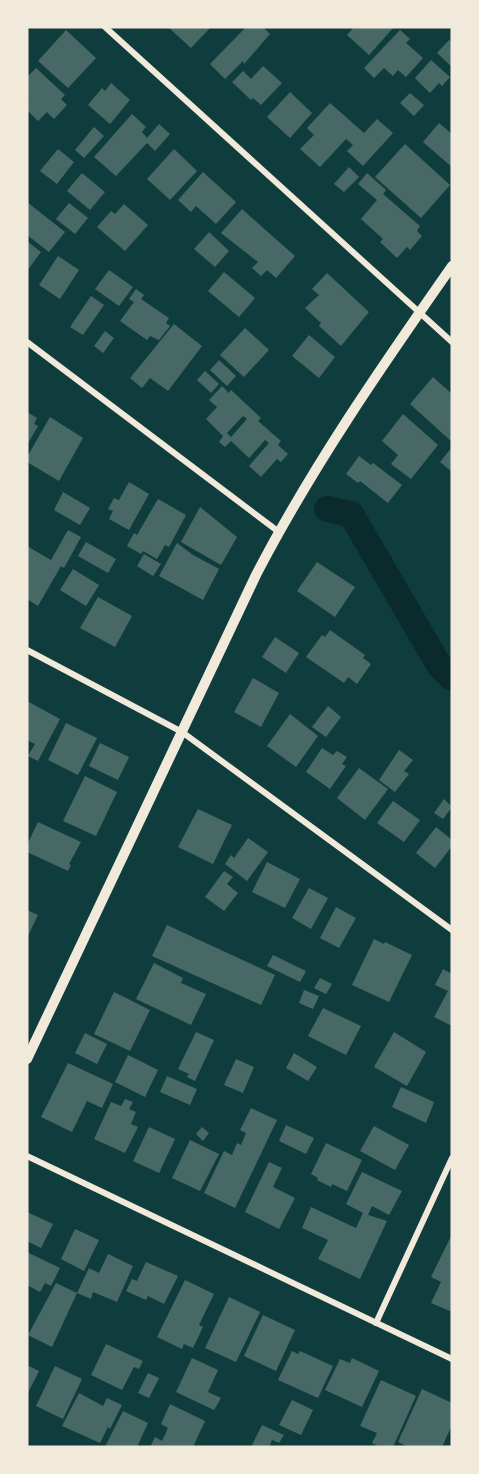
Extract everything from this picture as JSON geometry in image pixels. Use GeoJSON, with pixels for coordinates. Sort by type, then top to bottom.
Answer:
{"type":"FeatureCollection","features":[{"type":"Feature","properties":{"kind":"street"},"geometry":{"type":"LineString","coordinates":[[105,27],[452,342]]}},
{"type":"Feature","properties":{"kind":"street"},"geometry":{"type":"LineString","coordinates":[[27,1059],[279,532],[357,405],[452,266]]}},
{"type":"Feature","properties":{"kind":"street"},"geometry":{"type":"LineString","coordinates":[[27,342],[279,532]]}},
{"type":"Feature","properties":{"kind":"street"},"geometry":{"type":"LineString","coordinates":[[27,650],[182,732],[452,930]]}},
{"type":"Feature","properties":{"kind":"street"},"geometry":{"type":"LineString","coordinates":[[27,1156],[452,1359]]}},
{"type":"Feature","properties":{"kind":"street"},"geometry":{"type":"LineString","coordinates":[[376,1323],[452,1158]]}},
{"type":"Feature","properties":{"kind":"building"},"geometry":{"type":"Polygon","coordinates":[[[168,27],[211,27],[191,48],[168,27]]]}},
{"type":"Feature","properties":{"kind":"building"},"geometry":{"type":"Polygon","coordinates":[[[246,27],[263,27],[270,34],[244,64],[243,61],[225,79],[210,64],[246,27]]]}},
{"type":"Feature","properties":{"kind":"building"},"geometry":{"type":"Polygon","coordinates":[[[354,27],[394,27],[369,55],[347,35],[354,27]]]}},
{"type":"Feature","properties":{"kind":"building"},"geometry":{"type":"Polygon","coordinates":[[[66,30],[96,58],[68,88],[38,61],[66,30]]]}},
{"type":"Feature","properties":{"kind":"building"},"geometry":{"type":"Polygon","coordinates":[[[400,30],[410,39],[406,43],[423,58],[406,77],[398,70],[393,76],[384,68],[374,78],[364,68],[400,30]]]}},
{"type":"Feature","properties":{"kind":"building"},"geometry":{"type":"Polygon","coordinates":[[[449,40],[452,43],[452,67],[437,53],[449,40]]]}},
{"type":"Feature","properties":{"kind":"building"},"geometry":{"type":"Polygon","coordinates":[[[431,60],[450,77],[442,86],[439,83],[430,93],[415,78],[431,60]]]}},
{"type":"Feature","properties":{"kind":"building"},"geometry":{"type":"Polygon","coordinates":[[[263,66],[282,83],[261,105],[253,98],[251,100],[232,82],[243,71],[251,79],[263,66]]]}},
{"type":"Feature","properties":{"kind":"building"},"geometry":{"type":"Polygon","coordinates":[[[36,68],[65,95],[61,99],[67,105],[54,119],[47,112],[38,121],[27,110],[29,101],[27,77],[36,68]]]}},
{"type":"Feature","properties":{"kind":"building"},"geometry":{"type":"Polygon","coordinates":[[[111,83],[130,100],[110,124],[88,105],[102,88],[105,91],[111,83]]]}},
{"type":"Feature","properties":{"kind":"building"},"geometry":{"type":"Polygon","coordinates":[[[290,92],[312,113],[290,138],[267,117],[290,92]]]}},
{"type":"Feature","properties":{"kind":"building"},"geometry":{"type":"Polygon","coordinates":[[[410,93],[424,105],[414,116],[400,103],[410,93]]]}},
{"type":"Feature","properties":{"kind":"building"},"geometry":{"type":"Polygon","coordinates":[[[330,103],[364,133],[377,119],[393,133],[363,166],[347,151],[353,145],[346,139],[320,167],[300,149],[314,135],[307,128],[330,103]]]}},
{"type":"Feature","properties":{"kind":"building"},"geometry":{"type":"Polygon","coordinates":[[[132,114],[146,127],[142,132],[147,138],[159,124],[170,134],[155,151],[147,143],[116,176],[94,157],[132,114]]]}},
{"type":"Feature","properties":{"kind":"building"},"geometry":{"type":"Polygon","coordinates":[[[439,123],[452,134],[452,167],[423,142],[439,123]]]}},
{"type":"Feature","properties":{"kind":"building"},"geometry":{"type":"Polygon","coordinates":[[[94,127],[104,136],[84,158],[75,150],[94,127]]]}},
{"type":"Feature","properties":{"kind":"building"},"geometry":{"type":"Polygon","coordinates":[[[405,144],[450,185],[421,218],[375,177],[405,144]]]}},
{"type":"Feature","properties":{"kind":"building"},"geometry":{"type":"Polygon","coordinates":[[[58,149],[74,162],[57,184],[40,171],[58,149]]]}},
{"type":"Feature","properties":{"kind":"building"},"geometry":{"type":"Polygon","coordinates":[[[174,149],[197,171],[170,200],[147,179],[174,149]]]}},
{"type":"Feature","properties":{"kind":"building"},"geometry":{"type":"Polygon","coordinates":[[[349,167],[359,177],[344,192],[334,184],[349,167]]]}},
{"type":"Feature","properties":{"kind":"building"},"geometry":{"type":"Polygon","coordinates":[[[203,172],[236,202],[216,224],[196,206],[191,212],[178,200],[203,172]]]}},
{"type":"Feature","properties":{"kind":"building"},"geometry":{"type":"Polygon","coordinates":[[[82,173],[105,192],[90,210],[67,191],[82,173]]]}},
{"type":"Feature","properties":{"kind":"building"},"geometry":{"type":"Polygon","coordinates":[[[367,173],[386,190],[383,194],[420,226],[417,231],[422,236],[410,250],[407,247],[397,258],[380,242],[383,239],[361,219],[377,200],[358,184],[367,173]]]}},
{"type":"Feature","properties":{"kind":"building"},"geometry":{"type":"Polygon","coordinates":[[[27,202],[65,232],[49,252],[27,235],[27,202]]]}},
{"type":"Feature","properties":{"kind":"building"},"geometry":{"type":"Polygon","coordinates":[[[69,203],[88,218],[75,234],[56,219],[69,203]]]}},
{"type":"Feature","properties":{"kind":"building"},"geometry":{"type":"Polygon","coordinates":[[[124,204],[148,225],[125,251],[97,227],[111,211],[115,214],[124,204]]]}},
{"type":"Feature","properties":{"kind":"building"},"geometry":{"type":"Polygon","coordinates":[[[242,209],[295,256],[276,278],[267,270],[261,276],[252,268],[258,262],[221,233],[242,209]]]}},
{"type":"Feature","properties":{"kind":"building"},"geometry":{"type":"Polygon","coordinates":[[[209,232],[229,251],[215,267],[194,249],[209,232]]]}},
{"type":"Feature","properties":{"kind":"building"},"geometry":{"type":"Polygon","coordinates":[[[27,241],[41,252],[27,271],[27,241]]]}},
{"type":"Feature","properties":{"kind":"building"},"geometry":{"type":"Polygon","coordinates":[[[58,256],[79,270],[60,299],[39,285],[58,256]]]}},
{"type":"Feature","properties":{"kind":"building"},"geometry":{"type":"Polygon","coordinates":[[[109,270],[133,287],[119,306],[95,289],[109,270]]]}},
{"type":"Feature","properties":{"kind":"building"},"geometry":{"type":"Polygon","coordinates":[[[224,272],[255,298],[239,317],[208,291],[224,272]]]}},
{"type":"Feature","properties":{"kind":"building"},"geometry":{"type":"Polygon","coordinates":[[[327,273],[369,312],[341,346],[319,326],[321,323],[305,308],[319,295],[312,289],[327,273]]]}},
{"type":"Feature","properties":{"kind":"building"},"geometry":{"type":"Polygon","coordinates":[[[136,289],[144,295],[141,299],[169,318],[166,323],[170,326],[159,340],[150,336],[147,340],[120,321],[134,302],[129,299],[136,289]]]}},
{"type":"Feature","properties":{"kind":"building"},"geometry":{"type":"Polygon","coordinates":[[[91,296],[104,305],[83,335],[70,327],[91,296]]]}},
{"type":"Feature","properties":{"kind":"building"},"geometry":{"type":"Polygon","coordinates":[[[174,324],[202,346],[168,391],[150,378],[142,388],[130,378],[174,324]]]}},
{"type":"Feature","properties":{"kind":"building"},"geometry":{"type":"Polygon","coordinates":[[[245,328],[269,350],[244,377],[220,355],[245,328]]]}},
{"type":"Feature","properties":{"kind":"building"},"geometry":{"type":"Polygon","coordinates":[[[105,331],[114,338],[103,353],[94,346],[105,331]]]}},
{"type":"Feature","properties":{"kind":"building"},"geometry":{"type":"Polygon","coordinates":[[[309,335],[335,357],[319,378],[292,356],[309,335]]]}},
{"type":"Feature","properties":{"kind":"building"},"geometry":{"type":"Polygon","coordinates":[[[219,360],[236,376],[227,386],[210,370],[219,360]]]}},
{"type":"Feature","properties":{"kind":"building"},"geometry":{"type":"Polygon","coordinates":[[[205,371],[219,384],[211,393],[197,380],[205,371]]]}},
{"type":"Feature","properties":{"kind":"building"},"geometry":{"type":"Polygon","coordinates":[[[433,377],[452,394],[452,442],[410,404],[433,377]]]}},
{"type":"Feature","properties":{"kind":"building"},"geometry":{"type":"Polygon","coordinates":[[[222,386],[229,393],[231,390],[261,418],[258,421],[281,441],[278,445],[288,454],[281,462],[277,459],[261,477],[249,466],[269,443],[265,440],[249,458],[231,441],[225,447],[219,442],[223,436],[206,419],[217,407],[209,400],[222,386]],[[243,416],[227,433],[231,437],[247,419],[243,416]]]}},
{"type":"Feature","properties":{"kind":"building"},"geometry":{"type":"Polygon","coordinates":[[[27,412],[37,418],[34,424],[38,426],[27,445],[27,412]]]}},
{"type":"Feature","properties":{"kind":"building"},"geometry":{"type":"Polygon","coordinates":[[[403,414],[438,445],[411,479],[391,464],[398,455],[382,441],[403,414]]]}},
{"type":"Feature","properties":{"kind":"building"},"geometry":{"type":"Polygon","coordinates":[[[50,417],[83,438],[59,481],[27,462],[27,457],[50,417]]]}},
{"type":"Feature","properties":{"kind":"building"},"geometry":{"type":"Polygon","coordinates":[[[452,447],[452,472],[440,462],[452,447]]]}},
{"type":"Feature","properties":{"kind":"building"},"geometry":{"type":"Polygon","coordinates":[[[359,456],[371,465],[373,463],[402,485],[388,503],[360,481],[358,483],[346,474],[359,456]]]}},
{"type":"Feature","properties":{"kind":"building"},"geometry":{"type":"Polygon","coordinates":[[[129,482],[149,494],[129,530],[109,519],[113,511],[108,509],[114,498],[119,500],[129,482]]]}},
{"type":"Feature","properties":{"kind":"building"},"geometry":{"type":"Polygon","coordinates":[[[63,492],[90,508],[80,525],[54,510],[63,492]]]}},
{"type":"Feature","properties":{"kind":"building"},"geometry":{"type":"Polygon","coordinates":[[[158,499],[186,515],[169,547],[165,545],[157,559],[127,546],[134,533],[137,535],[158,499]]]}},
{"type":"Feature","properties":{"kind":"building"},"geometry":{"type":"Polygon","coordinates":[[[200,507],[237,537],[221,565],[181,542],[200,507]]]}},
{"type":"Feature","properties":{"kind":"building"},"geometry":{"type":"Polygon","coordinates":[[[68,530],[81,537],[64,568],[61,566],[38,606],[27,599],[27,546],[51,560],[68,530]]]}},
{"type":"Feature","properties":{"kind":"building"},"geometry":{"type":"Polygon","coordinates":[[[86,542],[116,559],[108,573],[78,556],[86,542]]]}},
{"type":"Feature","properties":{"kind":"building"},"geometry":{"type":"Polygon","coordinates":[[[177,543],[219,569],[203,600],[159,576],[177,543]]]}},
{"type":"Feature","properties":{"kind":"building"},"geometry":{"type":"Polygon","coordinates":[[[144,554],[161,564],[153,576],[137,566],[144,554]]]}},
{"type":"Feature","properties":{"kind":"building"},"geometry":{"type":"Polygon","coordinates":[[[317,562],[355,587],[335,617],[297,591],[317,562]]]}},
{"type":"Feature","properties":{"kind":"building"},"geometry":{"type":"Polygon","coordinates":[[[73,569],[99,585],[86,606],[60,590],[73,569]]]}},
{"type":"Feature","properties":{"kind":"building"},"geometry":{"type":"Polygon","coordinates":[[[98,597],[132,616],[115,647],[80,628],[98,597]]]}},
{"type":"Feature","properties":{"kind":"building"},"geometry":{"type":"Polygon","coordinates":[[[330,630],[365,655],[363,658],[371,664],[357,684],[348,677],[344,683],[306,657],[322,635],[325,637],[330,630]]]}},
{"type":"Feature","properties":{"kind":"building"},"geometry":{"type":"Polygon","coordinates":[[[275,637],[299,653],[286,673],[262,657],[275,637]]]}},
{"type":"Feature","properties":{"kind":"building"},"geometry":{"type":"Polygon","coordinates":[[[253,678],[279,693],[261,727],[234,712],[253,678]]]}},
{"type":"Feature","properties":{"kind":"building"},"geometry":{"type":"Polygon","coordinates":[[[27,701],[60,719],[38,761],[28,756],[35,744],[27,740],[27,701]]]}},
{"type":"Feature","properties":{"kind":"building"},"geometry":{"type":"Polygon","coordinates":[[[328,706],[341,717],[326,737],[312,727],[328,706]]]}},
{"type":"Feature","properties":{"kind":"building"},"geometry":{"type":"Polygon","coordinates":[[[290,714],[318,736],[296,767],[267,746],[290,714]]]}},
{"type":"Feature","properties":{"kind":"building"},"geometry":{"type":"Polygon","coordinates":[[[66,723],[97,738],[78,775],[48,760],[66,723]]]}},
{"type":"Feature","properties":{"kind":"building"},"geometry":{"type":"Polygon","coordinates":[[[100,743],[129,757],[118,780],[89,766],[100,743]]]}},
{"type":"Feature","properties":{"kind":"building"},"geometry":{"type":"Polygon","coordinates":[[[322,748],[333,755],[337,751],[347,757],[342,764],[346,766],[330,789],[306,772],[322,748]]]}},
{"type":"Feature","properties":{"kind":"building"},"geometry":{"type":"Polygon","coordinates":[[[399,750],[413,760],[404,771],[409,774],[395,792],[379,780],[399,750]]]}},
{"type":"Feature","properties":{"kind":"building"},"geometry":{"type":"Polygon","coordinates":[[[359,768],[388,789],[365,820],[337,798],[359,768]]]}},
{"type":"Feature","properties":{"kind":"building"},"geometry":{"type":"Polygon","coordinates":[[[85,776],[117,792],[96,836],[63,821],[85,776]]]}},
{"type":"Feature","properties":{"kind":"building"},"geometry":{"type":"Polygon","coordinates":[[[444,799],[452,807],[443,819],[434,813],[444,799]]]}},
{"type":"Feature","properties":{"kind":"building"},"geometry":{"type":"Polygon","coordinates":[[[393,801],[420,820],[404,842],[377,823],[393,801]]]}},
{"type":"Feature","properties":{"kind":"building"},"geometry":{"type":"Polygon","coordinates":[[[198,809],[232,825],[213,864],[178,847],[198,809]]]}},
{"type":"Feature","properties":{"kind":"building"},"geometry":{"type":"Polygon","coordinates":[[[38,822],[81,842],[69,864],[71,865],[68,871],[27,852],[27,845],[38,822]]]}},
{"type":"Feature","properties":{"kind":"building"},"geometry":{"type":"Polygon","coordinates":[[[436,827],[452,840],[452,846],[435,868],[416,853],[436,827]]]}},
{"type":"Feature","properties":{"kind":"building"},"geometry":{"type":"Polygon","coordinates":[[[248,838],[268,852],[247,881],[225,864],[231,855],[234,858],[248,838]]]}},
{"type":"Feature","properties":{"kind":"building"},"geometry":{"type":"Polygon","coordinates":[[[267,862],[300,879],[285,908],[252,892],[267,862]]]}},
{"type":"Feature","properties":{"kind":"building"},"geometry":{"type":"Polygon","coordinates":[[[224,871],[233,877],[227,884],[238,893],[224,911],[205,897],[224,871]]]}},
{"type":"Feature","properties":{"kind":"building"},"geometry":{"type":"Polygon","coordinates":[[[309,888],[328,898],[311,929],[292,918],[309,888]]]}},
{"type":"Feature","properties":{"kind":"building"},"geometry":{"type":"Polygon","coordinates":[[[336,907],[356,918],[339,948],[320,938],[336,907]]]}},
{"type":"Feature","properties":{"kind":"building"},"geometry":{"type":"Polygon","coordinates":[[[27,910],[38,915],[27,938],[27,910]]]}},
{"type":"Feature","properties":{"kind":"building"},"geometry":{"type":"Polygon","coordinates":[[[167,925],[275,975],[261,1005],[152,956],[167,925]]]}},
{"type":"Feature","properties":{"kind":"building"},"geometry":{"type":"Polygon","coordinates":[[[374,939],[412,955],[389,1002],[352,985],[374,939]]]}},
{"type":"Feature","properties":{"kind":"building"},"geometry":{"type":"Polygon","coordinates":[[[273,955],[306,971],[300,982],[267,966],[273,955]]]}},
{"type":"Feature","properties":{"kind":"building"},"geometry":{"type":"Polygon","coordinates":[[[154,963],[183,978],[181,983],[206,994],[191,1025],[136,999],[154,963]]]}},
{"type":"Feature","properties":{"kind":"building"},"geometry":{"type":"Polygon","coordinates":[[[443,969],[452,974],[452,1026],[434,1017],[448,991],[435,985],[443,969]]]}},
{"type":"Feature","properties":{"kind":"building"},"geometry":{"type":"Polygon","coordinates":[[[320,978],[332,984],[326,994],[314,988],[320,978]]]}},
{"type":"Feature","properties":{"kind":"building"},"geometry":{"type":"Polygon","coordinates":[[[304,990],[319,996],[313,1009],[299,1003],[304,990]]]}},
{"type":"Feature","properties":{"kind":"building"},"geometry":{"type":"Polygon","coordinates":[[[114,992],[150,1010],[130,1051],[94,1034],[114,992]]]}},
{"type":"Feature","properties":{"kind":"building"},"geometry":{"type":"Polygon","coordinates":[[[323,1008],[361,1026],[346,1055],[308,1036],[323,1008]]]}},
{"type":"Feature","properties":{"kind":"building"},"geometry":{"type":"Polygon","coordinates":[[[196,1032],[214,1040],[195,1081],[187,1077],[189,1074],[178,1069],[196,1032]]]}},
{"type":"Feature","properties":{"kind":"building"},"geometry":{"type":"Polygon","coordinates":[[[394,1032],[426,1052],[407,1086],[374,1067],[394,1032]]]}},
{"type":"Feature","properties":{"kind":"building"},"geometry":{"type":"Polygon","coordinates":[[[85,1033],[107,1044],[97,1064],[75,1053],[85,1033]]]}},
{"type":"Feature","properties":{"kind":"building"},"geometry":{"type":"Polygon","coordinates":[[[294,1053],[317,1067],[308,1081],[286,1068],[294,1053]]]}},
{"type":"Feature","properties":{"kind":"building"},"geometry":{"type":"Polygon","coordinates":[[[128,1055],[158,1070],[145,1097],[115,1082],[128,1055]]]}},
{"type":"Feature","properties":{"kind":"building"},"geometry":{"type":"Polygon","coordinates":[[[236,1059],[254,1067],[243,1093],[224,1085],[236,1059]]]}},
{"type":"Feature","properties":{"kind":"building"},"geometry":{"type":"Polygon","coordinates":[[[68,1063],[113,1084],[102,1108],[87,1101],[72,1132],[41,1117],[68,1063]]]}},
{"type":"Feature","properties":{"kind":"building"},"geometry":{"type":"Polygon","coordinates":[[[167,1076],[197,1089],[190,1105],[160,1092],[167,1076]]]}},
{"type":"Feature","properties":{"kind":"building"},"geometry":{"type":"Polygon","coordinates":[[[401,1087],[434,1102],[426,1123],[392,1107],[401,1087]]]}},
{"type":"Feature","properties":{"kind":"building"},"geometry":{"type":"Polygon","coordinates":[[[125,1099],[133,1102],[129,1109],[136,1112],[131,1124],[138,1127],[125,1153],[94,1139],[111,1102],[121,1106],[125,1099]]]}},
{"type":"Feature","properties":{"kind":"building"},"geometry":{"type":"Polygon","coordinates":[[[251,1108],[277,1120],[235,1208],[204,1193],[224,1151],[232,1155],[237,1143],[241,1145],[246,1133],[240,1130],[251,1108]]]}},
{"type":"Feature","properties":{"kind":"building"},"geometry":{"type":"Polygon","coordinates":[[[286,1125],[314,1138],[306,1154],[279,1141],[286,1125]]]}},
{"type":"Feature","properties":{"kind":"building"},"geometry":{"type":"Polygon","coordinates":[[[374,1126],[409,1145],[395,1170],[360,1151],[374,1126]]]}},
{"type":"Feature","properties":{"kind":"building"},"geometry":{"type":"Polygon","coordinates":[[[149,1127],[175,1139],[159,1173],[133,1161],[149,1127]]]}},
{"type":"Feature","properties":{"kind":"building"},"geometry":{"type":"Polygon","coordinates":[[[202,1127],[209,1133],[203,1141],[196,1134],[202,1127]]]}},
{"type":"Feature","properties":{"kind":"building"},"geometry":{"type":"Polygon","coordinates":[[[190,1140],[219,1154],[200,1191],[172,1178],[190,1140]]]}},
{"type":"Feature","properties":{"kind":"building"},"geometry":{"type":"Polygon","coordinates":[[[326,1143],[362,1160],[347,1191],[332,1184],[331,1187],[311,1174],[326,1143]]]}},
{"type":"Feature","properties":{"kind":"building"},"geometry":{"type":"Polygon","coordinates":[[[269,1162],[282,1168],[273,1187],[295,1198],[279,1229],[245,1212],[269,1162]]]}},
{"type":"Feature","properties":{"kind":"building"},"geometry":{"type":"Polygon","coordinates":[[[362,1172],[402,1191],[389,1215],[372,1206],[368,1215],[387,1221],[360,1279],[318,1259],[328,1240],[302,1228],[311,1207],[356,1228],[363,1213],[346,1204],[362,1172]]]}},
{"type":"Feature","properties":{"kind":"building"},"geometry":{"type":"Polygon","coordinates":[[[27,1212],[53,1224],[41,1248],[27,1241],[27,1212]]]}},
{"type":"Feature","properties":{"kind":"building"},"geometry":{"type":"Polygon","coordinates":[[[75,1229],[99,1240],[84,1271],[61,1259],[75,1229]]]}},
{"type":"Feature","properties":{"kind":"building"},"geometry":{"type":"Polygon","coordinates":[[[452,1234],[452,1312],[431,1303],[441,1282],[431,1277],[452,1234]]]}},
{"type":"Feature","properties":{"kind":"building"},"geometry":{"type":"Polygon","coordinates":[[[27,1252],[60,1268],[51,1286],[45,1283],[40,1292],[27,1285],[27,1252]]]}},
{"type":"Feature","properties":{"kind":"building"},"geometry":{"type":"Polygon","coordinates":[[[108,1254],[133,1266],[117,1302],[93,1292],[91,1299],[77,1293],[89,1268],[99,1273],[108,1254]]]}},
{"type":"Feature","properties":{"kind":"building"},"geometry":{"type":"Polygon","coordinates":[[[146,1262],[178,1276],[164,1304],[148,1296],[146,1300],[126,1291],[132,1279],[137,1281],[146,1262]]]}},
{"type":"Feature","properties":{"kind":"building"},"geometry":{"type":"Polygon","coordinates":[[[185,1280],[214,1294],[199,1325],[203,1327],[193,1348],[184,1344],[182,1349],[157,1337],[185,1280]]]}},
{"type":"Feature","properties":{"kind":"building"},"geometry":{"type":"Polygon","coordinates":[[[56,1283],[77,1293],[52,1347],[28,1335],[56,1283]]]}},
{"type":"Feature","properties":{"kind":"building"},"geometry":{"type":"Polygon","coordinates":[[[229,1297],[260,1312],[236,1362],[205,1348],[229,1297]]]}},
{"type":"Feature","properties":{"kind":"building"},"geometry":{"type":"Polygon","coordinates":[[[263,1315],[295,1330],[276,1371],[244,1356],[263,1315]]]}},
{"type":"Feature","properties":{"kind":"building"},"geometry":{"type":"Polygon","coordinates":[[[106,1344],[143,1361],[139,1369],[134,1367],[122,1390],[91,1375],[106,1344]]]}},
{"type":"Feature","properties":{"kind":"building"},"geometry":{"type":"Polygon","coordinates":[[[292,1351],[298,1354],[300,1351],[333,1366],[318,1398],[278,1380],[292,1351]]]}},
{"type":"Feature","properties":{"kind":"building"},"geometry":{"type":"Polygon","coordinates":[[[192,1358],[218,1370],[208,1392],[221,1398],[214,1410],[176,1392],[192,1358]]]}},
{"type":"Feature","properties":{"kind":"building"},"geometry":{"type":"Polygon","coordinates":[[[352,1358],[379,1371],[362,1407],[325,1390],[340,1359],[350,1363],[352,1358]]]}},
{"type":"Feature","properties":{"kind":"building"},"geometry":{"type":"Polygon","coordinates":[[[27,1365],[39,1371],[27,1395],[27,1365]]]}},
{"type":"Feature","properties":{"kind":"building"},"geometry":{"type":"Polygon","coordinates":[[[55,1366],[82,1379],[63,1419],[36,1406],[55,1366]]]}},
{"type":"Feature","properties":{"kind":"building"},"geometry":{"type":"Polygon","coordinates":[[[148,1373],[159,1378],[149,1398],[138,1393],[148,1373]]]}},
{"type":"Feature","properties":{"kind":"building"},"geometry":{"type":"Polygon","coordinates":[[[381,1380],[416,1396],[393,1447],[380,1447],[372,1443],[377,1433],[360,1426],[381,1380]]]}},
{"type":"Feature","properties":{"kind":"building"},"geometry":{"type":"Polygon","coordinates":[[[422,1389],[452,1403],[452,1425],[442,1447],[408,1447],[398,1442],[422,1389]]]}},
{"type":"Feature","properties":{"kind":"building"},"geometry":{"type":"Polygon","coordinates":[[[79,1393],[103,1406],[107,1398],[122,1405],[100,1443],[62,1426],[79,1393]]]}},
{"type":"Feature","properties":{"kind":"building"},"geometry":{"type":"Polygon","coordinates":[[[292,1400],[313,1410],[301,1435],[279,1425],[292,1400]]]}},
{"type":"Feature","properties":{"kind":"building"},"geometry":{"type":"Polygon","coordinates":[[[170,1404],[205,1421],[193,1447],[150,1447],[155,1437],[162,1441],[168,1428],[161,1424],[170,1404]]]}},
{"type":"Feature","properties":{"kind":"building"},"geometry":{"type":"Polygon","coordinates":[[[123,1411],[148,1423],[137,1447],[105,1447],[123,1411]]]}},
{"type":"Feature","properties":{"kind":"building"},"geometry":{"type":"Polygon","coordinates":[[[262,1425],[284,1435],[279,1443],[272,1440],[269,1447],[251,1447],[262,1425]]]}},
{"type":"Feature","properties":{"kind":"waterway"},"geometry":{"type":"LineString","coordinates":[[327,509],[351,514],[439,665],[452,678]]}}]}
